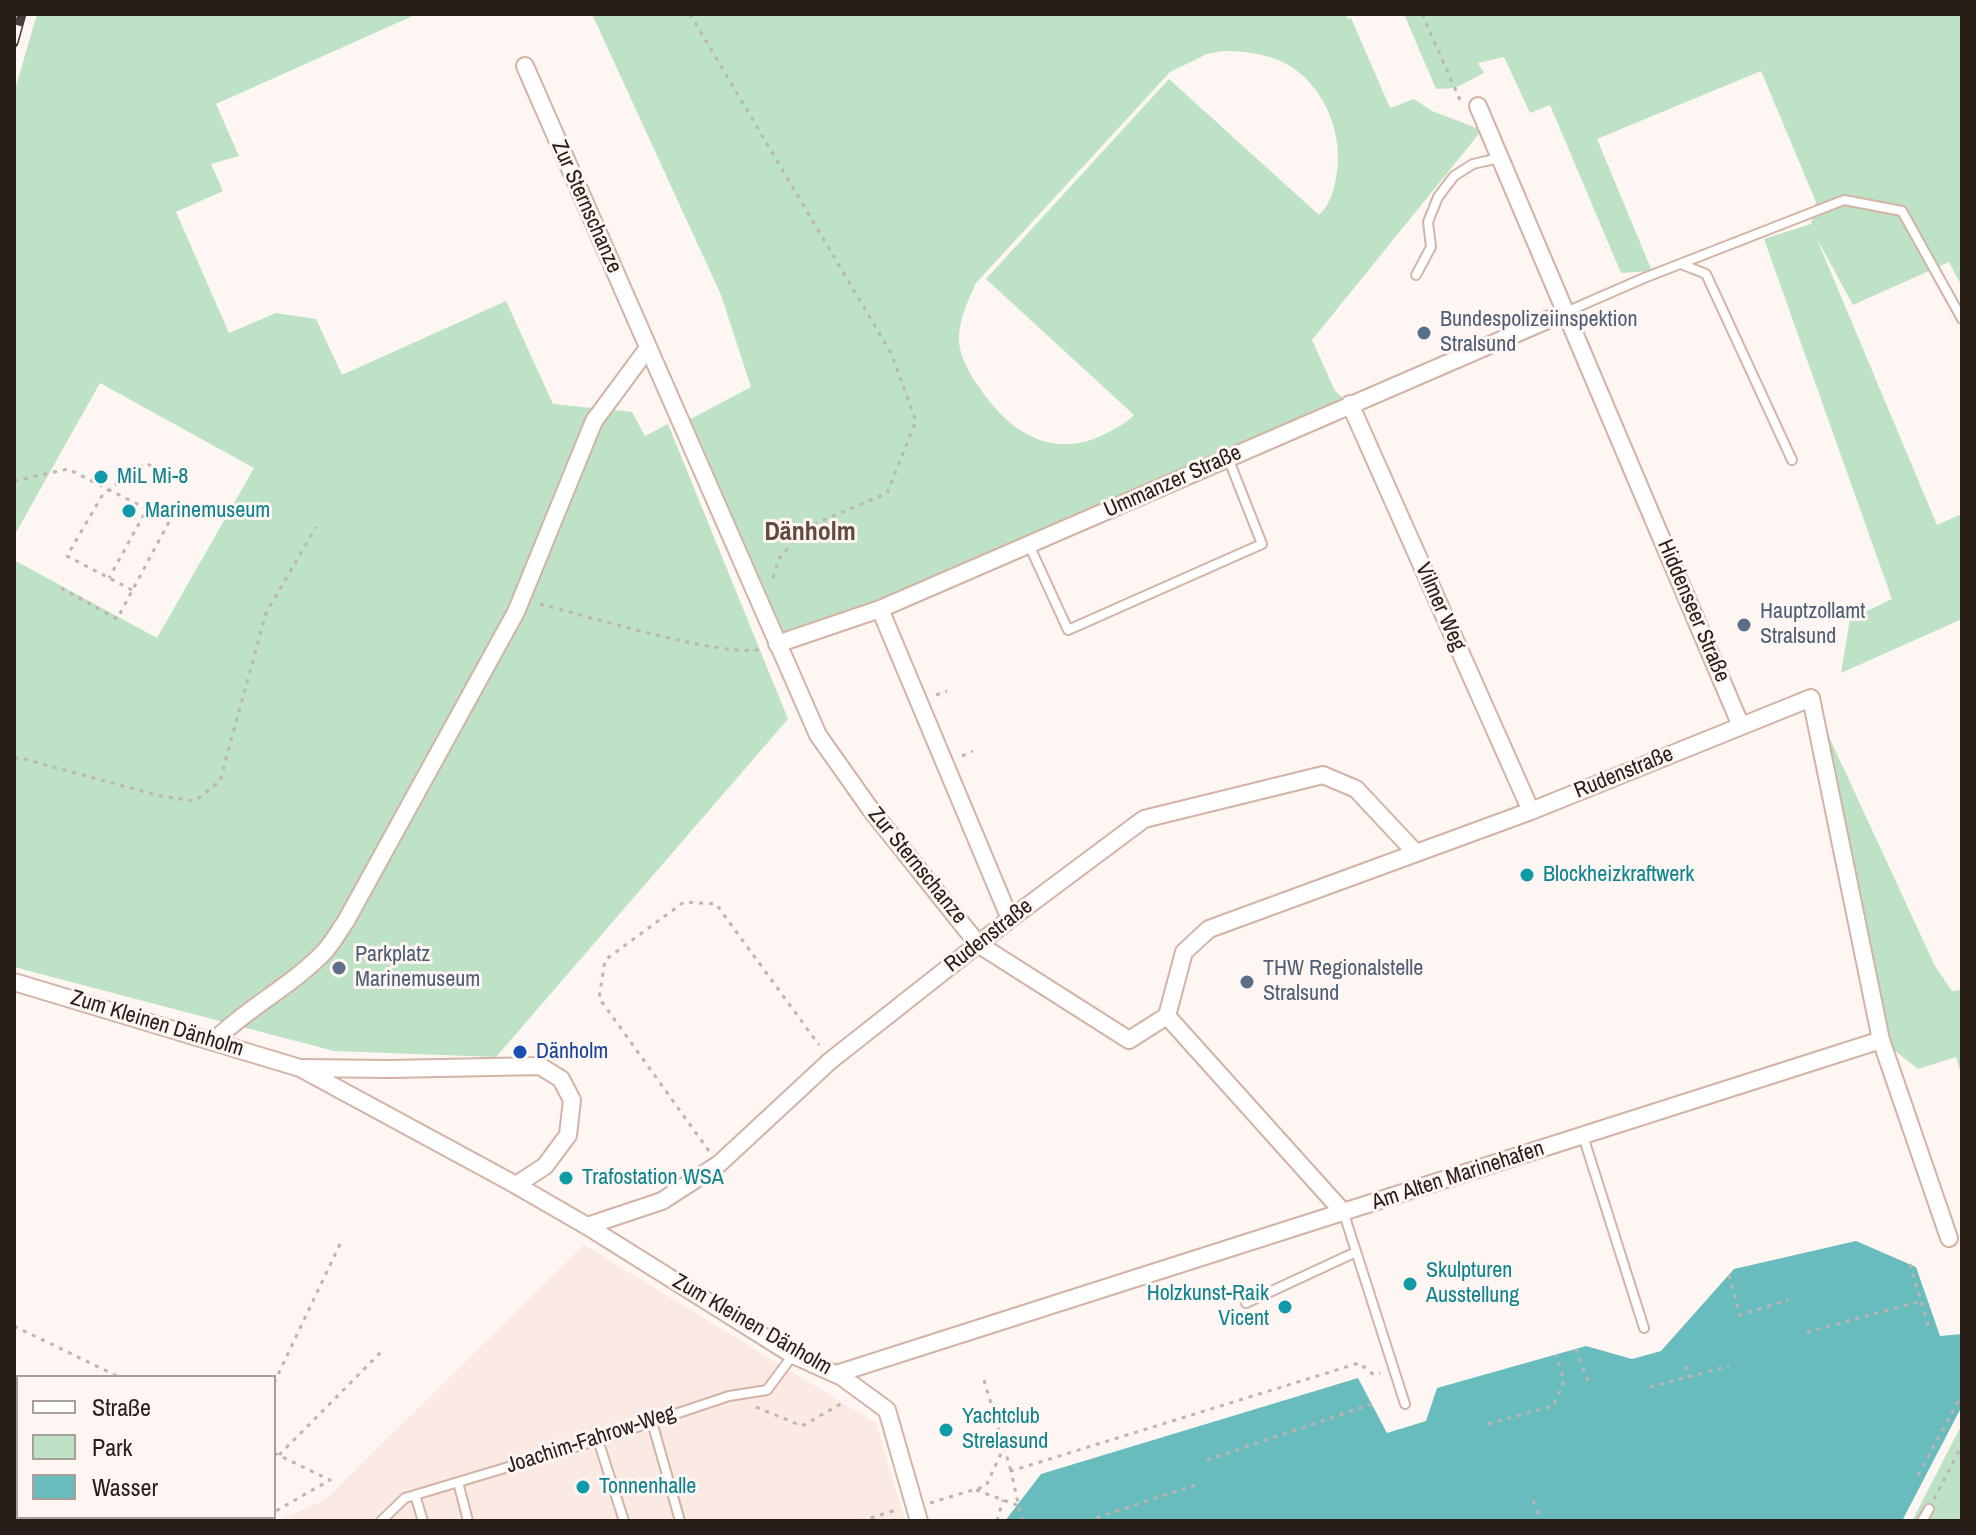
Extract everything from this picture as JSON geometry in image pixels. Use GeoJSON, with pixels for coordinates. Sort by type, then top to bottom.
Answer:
{"type":"FeatureCollection","features":[{"type":"Feature","properties":{"kind":"street","name":"Zur Sternschanze"},"geometry":{"type":"LineString","coordinates":[[525,66],[818,735],[871,810],[978,944],[1129,1040],[1167,1016]]}},
{"type":"Feature","properties":{"kind":"street","name":"Hiddenseer Straße"},"geometry":{"type":"LineString","coordinates":[[1478,106],[1741,726]]}},
{"type":"Feature","properties":{"kind":"street","name":"Ummanzer Straße"},"geometry":{"type":"LineString","coordinates":[[777,644],[880,609],[1566,312]]}},
{"type":"Feature","properties":{"kind":"street"},"geometry":{"type":"LineString","coordinates":[[214,1041],[232,1024],[293,981],[326,950],[346,921],[521,599],[594,421],[648,348]]}},
{"type":"Feature","properties":{"kind":"street","name":"Vilmer Weg"},"geometry":{"type":"LineString","coordinates":[[1350,404],[1531,811]]}},
{"type":"Feature","properties":{"kind":"street","name":"Zur Sternschanze"},"geometry":{"type":"LineString","coordinates":[[880,609],[1010,919]]}},
{"type":"Feature","properties":{"kind":"street"},"geometry":{"type":"LineString","coordinates":[[1741,726],[1811,698],[1881,1040],[1949,1238]]}},
{"type":"Feature","properties":{"kind":"street","name":"Rudenstraße"},"geometry":{"type":"LineString","coordinates":[[1167,1016],[1184,952],[1209,929],[1531,811],[1741,726]]}},
{"type":"Feature","properties":{"kind":"street","name":"Rudenstraße"},"geometry":{"type":"LineString","coordinates":[[587,1226],[662,1201],[719,1164],[830,1061],[1010,919],[1144,819],[1323,775],[1356,789],[1415,852]]}},
{"type":"Feature","properties":{"kind":"street","name":"Zum Kleinen Dänholm"},"geometry":{"type":"LineString","coordinates":[[14,982],[300,1068],[587,1226],[793,1355],[836,1374],[887,1410],[917,1514]]}},
{"type":"Feature","properties":{"kind":"street"},"geometry":{"type":"LineString","coordinates":[[1167,1016],[1344,1213]]}},
{"type":"Feature","properties":{"kind":"street","name":"Am Alten Marinehafen"},"geometry":{"type":"LineString","coordinates":[[836,1374],[1881,1040]]}},
{"type":"Feature","properties":{"kind":"street","name":"Zum Kleinen Dänholm"},"geometry":{"type":"LineString","coordinates":[[300,1068],[540,1066],[561,1079],[572,1100],[568,1135],[545,1166],[516,1185]]}},
{"type":"Feature","properties":{"kind":"lane"},"geometry":{"type":"LineString","coordinates":[[1416,275],[1431,247],[1428,222],[1438,197],[1454,176],[1473,164],[1500,158]]}},
{"type":"Feature","properties":{"kind":"lane"},"geometry":{"type":"LineString","coordinates":[[1566,312],[1844,200],[1902,211],[1962,319]]}},
{"type":"Feature","properties":{"kind":"lane"},"geometry":{"type":"LineString","coordinates":[[1680,264],[1706,274],[1792,460]]}},
{"type":"Feature","properties":{"kind":"lane"},"geometry":{"type":"LineString","coordinates":[[1029,545],[1068,630],[1262,544],[1228,458]]}},
{"type":"Feature","properties":{"kind":"lane"},"geometry":{"type":"LineString","coordinates":[[1583,1136],[1644,1328]]}},
{"type":"Feature","properties":{"kind":"lane"},"geometry":{"type":"LineString","coordinates":[[1344,1213],[1405,1404]]}},
{"type":"Feature","properties":{"kind":"lane"},"geometry":{"type":"LineString","coordinates":[[1246,1303],[1356,1252]]}},
{"type":"Feature","properties":{"kind":"lane","name":"Joachim-Fahrow-Weg"},"geometry":{"type":"LineString","coordinates":[[381,1521],[405,1498],[598,1440],[729,1396],[767,1390],[793,1355]]}},
{"type":"Feature","properties":{"kind":"lane"},"geometry":{"type":"LineString","coordinates":[[652,1422],[680,1521]]}},
{"type":"Feature","properties":{"kind":"lane"},"geometry":{"type":"LineString","coordinates":[[598,1440],[624,1521]]}},
{"type":"Feature","properties":{"kind":"lane"},"geometry":{"type":"LineString","coordinates":[[458,1482],[468,1521]]}},
{"type":"Feature","properties":{"kind":"lane"},"geometry":{"type":"LineString","coordinates":[[415,1495],[423,1521]]}},
{"type":"Feature","properties":{"kind":"lane"},"geometry":{"type":"LineString","coordinates":[[1922,1521],[1929,1509]]}},
{"type":"Feature","properties":{"kind":"path"},"geometry":{"type":"LineString","coordinates":[[690,14],[891,353],[916,421],[887,493],[803,529],[779,559],[763,611]]}},
{"type":"Feature","properties":{"kind":"path"},"geometry":{"type":"LineString","coordinates":[[1422,14],[1462,104],[1478,106]]}},
{"type":"Feature","properties":{"kind":"path"},"geometry":{"type":"LineString","coordinates":[[132,590],[67,556],[103,494],[109,489],[146,463],[167,475]]}},
{"type":"Feature","properties":{"kind":"path"},"geometry":{"type":"LineString","coordinates":[[14,481],[68,469],[147,509],[109,578]]}},
{"type":"Feature","properties":{"kind":"path"},"geometry":{"type":"LineString","coordinates":[[61,588],[117,619],[170,520]]}},
{"type":"Feature","properties":{"kind":"path"},"geometry":{"type":"LineString","coordinates":[[14,758],[160,796],[195,801],[220,781],[266,613],[316,527]]}},
{"type":"Feature","properties":{"kind":"path"},"geometry":{"type":"LineString","coordinates":[[521,599],[684,641],[752,652],[777,644]]}},
{"type":"Feature","properties":{"kind":"path"},"geometry":{"type":"LineString","coordinates":[[719,1164],[599,998],[605,960],[684,902],[716,904],[830,1061]]}},
{"type":"Feature","properties":{"kind":"path"},"geometry":{"type":"LineString","coordinates":[[276,1379],[340,1244]]}},
{"type":"Feature","properties":{"kind":"path"},"geometry":{"type":"LineString","coordinates":[[1910,1264],[1930,1331]]}},
{"type":"Feature","properties":{"kind":"path"},"geometry":{"type":"LineString","coordinates":[[1729,1275],[1740,1315],[1788,1300]]}},
{"type":"Feature","properties":{"kind":"path"},"geometry":{"type":"LineString","coordinates":[[1807,1332],[1921,1301]]}},
{"type":"Feature","properties":{"kind":"path"},"geometry":{"type":"LineString","coordinates":[[14,1326],[115,1375]]}},
{"type":"Feature","properties":{"kind":"path"},"geometry":{"type":"LineString","coordinates":[[276,1511],[330,1480],[276,1454],[384,1349]]}},
{"type":"Feature","properties":{"kind":"path"},"geometry":{"type":"LineString","coordinates":[[1576,1349],[1588,1381]]}},
{"type":"Feature","properties":{"kind":"path"},"geometry":{"type":"LineString","coordinates":[[1488,1424],[1553,1406],[1564,1381],[1556,1355]]}},
{"type":"Feature","properties":{"kind":"path"},"geometry":{"type":"LineString","coordinates":[[1011,1471],[1359,1363],[1374,1375],[1395,1371]]}},
{"type":"Feature","properties":{"kind":"path"},"geometry":{"type":"LineString","coordinates":[[1686,1366],[1689,1377]]}},
{"type":"Feature","properties":{"kind":"path"},"geometry":{"type":"LineString","coordinates":[[1650,1387],[1729,1366]]}},
{"type":"Feature","properties":{"kind":"path"},"geometry":{"type":"LineString","coordinates":[[984,1380],[1022,1521]]}},
{"type":"Feature","properties":{"kind":"path"},"geometry":{"type":"LineString","coordinates":[[757,1407],[802,1426],[863,1392]]}},
{"type":"Feature","properties":{"kind":"path"},"geometry":{"type":"LineString","coordinates":[[1918,1475],[1960,1398]]}},
{"type":"Feature","properties":{"kind":"path"},"geometry":{"type":"LineString","coordinates":[[1207,1460],[1372,1404]]}},
{"type":"Feature","properties":{"kind":"path"},"geometry":{"type":"LineString","coordinates":[[1929,1509],[1962,1445]]}},
{"type":"Feature","properties":{"kind":"path"},"geometry":{"type":"LineString","coordinates":[[861,1521],[902,1508],[917,1514],[986,1486],[1004,1447]]}},
{"type":"Feature","properties":{"kind":"path"},"geometry":{"type":"LineString","coordinates":[[1087,1521],[1195,1485]]}},
{"type":"Feature","properties":{"kind":"path"},"geometry":{"type":"LineString","coordinates":[[976,1490],[1017,1505]]}},
{"type":"Feature","properties":{"kind":"path"},"geometry":{"type":"LineString","coordinates":[[997,1521],[1003,1500]]}},
{"type":"Feature","properties":{"kind":"path"},"geometry":{"type":"LineString","coordinates":[[1533,1501],[1541,1521]]}},
{"type":"Feature","properties":{"kind":"shaded area"},"geometry":{"type":"Polygon","coordinates":[[[584,1245],[876,1423],[905,1521],[276,1521],[325,1500],[584,1245]]]}},
{"type":"Feature","properties":{"kind":"green space"},"geometry":{"type":"Polygon","coordinates":[[[37,14],[417,14],[216,104],[239,156],[211,164],[223,191],[176,212],[229,333],[276,313],[316,319],[342,375],[506,301],[553,404],[632,412],[645,436],[668,424],[788,719],[496,1057],[334,1051],[14,967],[14,560],[157,638],[254,468],[100,383],[14,536],[14,93],[37,14]]]}},
{"type":"Feature","properties":{"kind":"green space"},"geometry":{"type":"Polygon","coordinates":[[[592,14],[1346,14],[1348,19],[1351,18],[1390,108],[1414,99],[1432,111],[1482,130],[1312,340],[1335,391],[1350,404],[777,644],[681,424],[751,387],[721,295],[592,14]],[[1223,51],[1207,54],[1170,72],[976,283],[960,329],[962,356],[972,376],[1003,417],[1032,437],[1066,444],[1084,442],[1112,431],[1134,415],[986,279],[1169,79],[1319,215],[1329,201],[1338,165],[1338,147],[1328,111],[1319,95],[1294,69],[1278,60],[1258,54],[1223,51]]]}},
{"type":"Feature","properties":{"kind":"green space"},"geometry":{"type":"Polygon","coordinates":[[[1404,14],[1962,14],[1962,287],[1949,262],[1853,305],[1816,237],[1937,525],[1962,514],[1962,619],[1841,673],[1850,619],[1892,599],[1764,239],[1811,224],[1816,202],[1761,71],[1597,139],[1652,271],[1621,273],[1550,105],[1530,113],[1504,57],[1478,63],[1484,73],[1455,88],[1436,89],[1404,14]]]}},
{"type":"Feature","properties":{"kind":"green space"},"geometry":{"type":"Polygon","coordinates":[[[1811,698],[1935,966],[1952,991],[1962,990],[1962,1077],[1956,1057],[1918,1069],[1881,1040],[1811,698]]]}},
{"type":"Feature","properties":{"kind":"green space"},"geometry":{"type":"Polygon","coordinates":[[[1962,1424],[1962,1521],[1912,1521],[1962,1424]]]}},
{"type":"Feature","properties":{"kind":"water"},"geometry":{"type":"Polygon","coordinates":[[[1856,1241],[1916,1267],[1940,1336],[1962,1334],[1962,1406],[1902,1521],[1005,1521],[1041,1474],[1358,1378],[1387,1433],[1426,1421],[1437,1388],[1586,1346],[1632,1359],[1661,1351],[1734,1269],[1856,1241]]]}},
{"type":"Feature","properties":{"kind":"railway"},"geometry":{"type":"LineString","coordinates":[[14,43],[22,14]]}},
{"type":"Feature","properties":{"kind":"place","name":"Bundespolizeiinspektion Stralsund"},"geometry":{"type":"Point","coordinates":[1424,333]}},
{"type":"Feature","properties":{"kind":"place","name":"MiL Mi-8"},"geometry":{"type":"Point","coordinates":[101,477]}},
{"type":"Feature","properties":{"kind":"place","name":"Marinemuseum"},"geometry":{"type":"Point","coordinates":[129,511]}},
{"type":"Feature","properties":{"kind":"place","name":"Hauptzollamt Stralsund"},"geometry":{"type":"Point","coordinates":[1744,625]}},
{"type":"Feature","properties":{"kind":"place","name":"Blockheizkraftwerk"},"geometry":{"type":"Point","coordinates":[1527,875]}},
{"type":"Feature","properties":{"kind":"place","name":"Parkplatz Marinemuseum"},"geometry":{"type":"Point","coordinates":[339,968]}},
{"type":"Feature","properties":{"kind":"place","name":"THW Regionalstelle Stralsund"},"geometry":{"type":"Point","coordinates":[1247,982]}},
{"type":"Feature","properties":{"kind":"place","name":"Dänholm"},"geometry":{"type":"Point","coordinates":[520,1052]}},
{"type":"Feature","properties":{"kind":"place","name":"Trafostation WSA"},"geometry":{"type":"Point","coordinates":[566,1178]}},
{"type":"Feature","properties":{"kind":"place","name":"Skulpturen Ausstellung"},"geometry":{"type":"Point","coordinates":[1410,1284]}},
{"type":"Feature","properties":{"kind":"place","name":"Holzkunst-Raik Vicent"},"geometry":{"type":"Point","coordinates":[1285,1307]}},
{"type":"Feature","properties":{"kind":"place","name":"Yachtclub Strelasund"},"geometry":{"type":"Point","coordinates":[946,1430]}},
{"type":"Feature","properties":{"kind":"place","name":"Tonnenhalle"},"geometry":{"type":"Point","coordinates":[583,1487]}},
{"type":"Feature","properties":{"kind":"district","name":"Dänholm"},"geometry":{"type":"Point","coordinates":[810,533]}}]}
